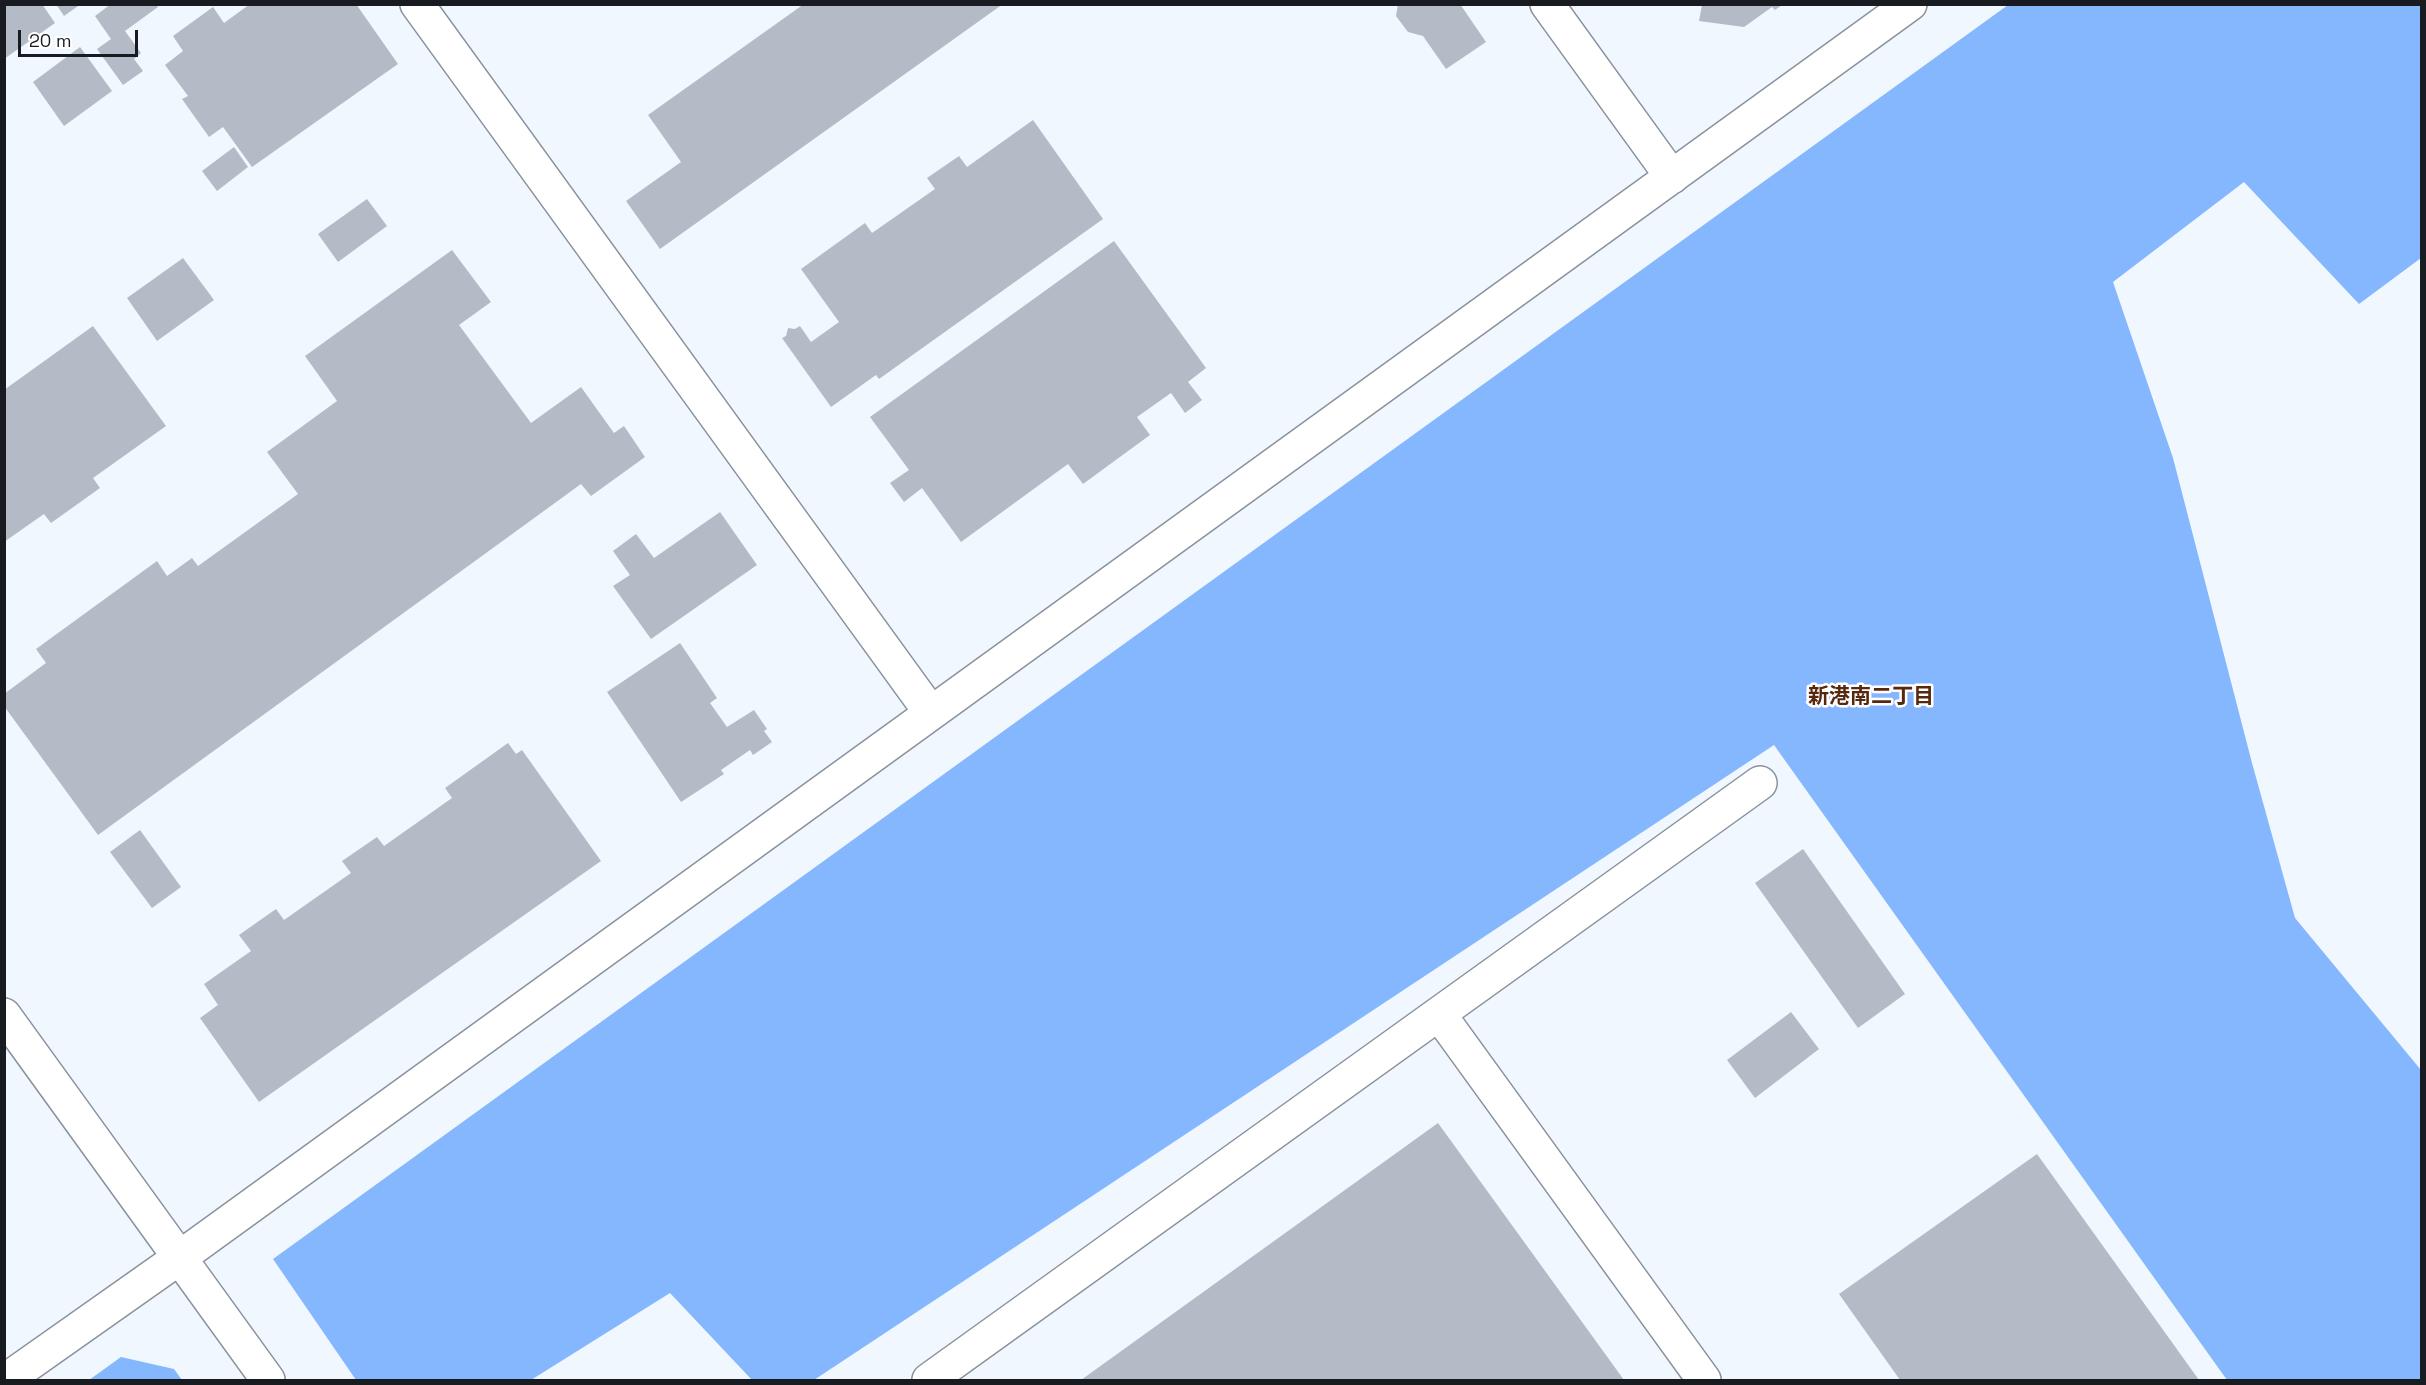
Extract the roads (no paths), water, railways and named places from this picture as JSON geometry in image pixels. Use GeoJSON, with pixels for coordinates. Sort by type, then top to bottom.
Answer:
{"type":"FeatureCollection","features":[{"type":"Feature","properties":{"kind":"street"},"geometry":{"type":"LineString","coordinates":[[417,4],[931,713]]}},
{"type":"Feature","properties":{"kind":"street"},"geometry":{"type":"LineString","coordinates":[[1546,4],[1672,177]]}},
{"type":"Feature","properties":{"kind":"street"},"geometry":{"type":"LineString","coordinates":[[6,1380],[179,1258],[1910,4]]}},
{"type":"Feature","properties":{"kind":"street"},"geometry":{"type":"LineString","coordinates":[[930,1380],[1760,783]]}},
{"type":"Feature","properties":{"kind":"street"},"geometry":{"type":"LineString","coordinates":[[1439,1014],[1704,1380]]}},
{"type":"Feature","properties":{"kind":"street"},"geometry":{"type":"LineString","coordinates":[[4,1015],[268,1380]]}},
{"type":"Feature","properties":{"kind":"district","name":"新港南二丁目"},"geometry":{"type":"Point","coordinates":[1871,697]}}]}
